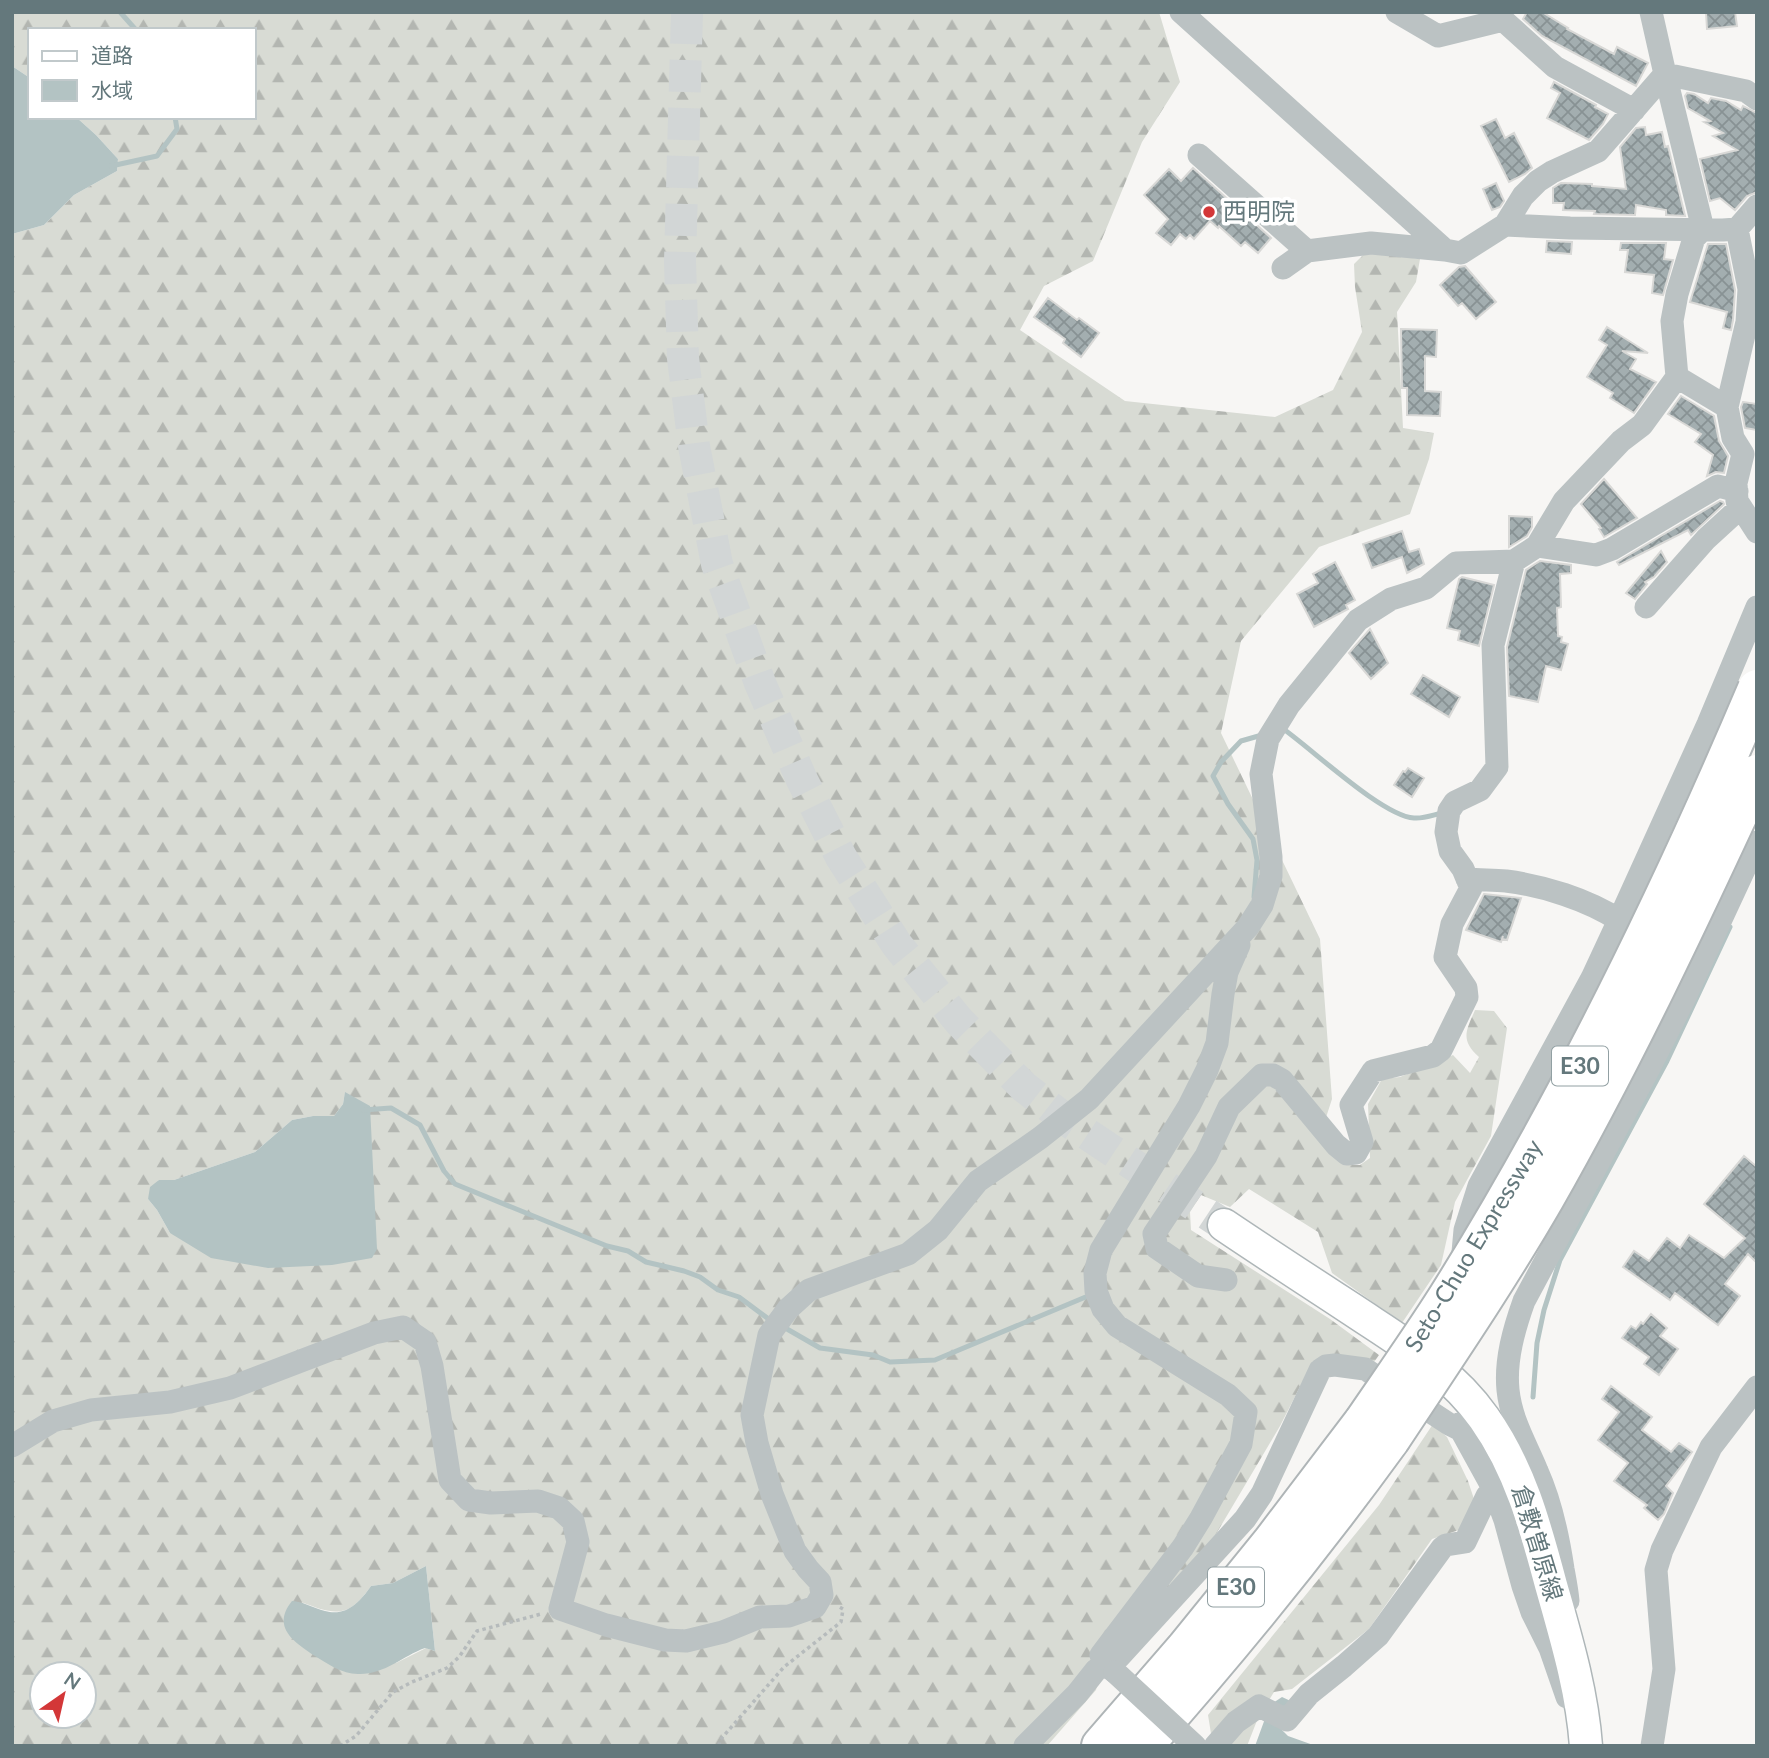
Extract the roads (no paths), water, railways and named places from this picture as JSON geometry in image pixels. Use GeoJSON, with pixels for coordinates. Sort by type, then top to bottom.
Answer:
{"type":"FeatureCollection","features":[{"type":"Feature","properties":{"kind":"highway","name":"Seto-Chuo Expressway"},"geometry":{"type":"LineString","coordinates":[[1143,1746],[1212,1669],[1358,1484],[1377,1430],[1446,1298],[1517,1181],[1583,1062],[1671,885],[1757,689]]}},
{"type":"Feature","properties":{"kind":"highway","name":"Seto-Chuo Expressway"},"geometry":{"type":"LineString","coordinates":[[1101,1746],[1186,1648],[1272,1542],[1377,1430],[1473,1315],[1551,1186],[1610,1078],[1757,774]]}},
{"type":"Feature","properties":{"kind":"street"},"geometry":{"type":"LineString","coordinates":[[1181,12],[1445,250]]}},
{"type":"Feature","properties":{"kind":"street"},"geometry":{"type":"LineString","coordinates":[[1397,12],[1438,36],[1503,20],[1555,67],[1634,110]]}},
{"type":"Feature","properties":{"kind":"street"},"geometry":{"type":"LineString","coordinates":[[1651,12],[1703,229]]}},
{"type":"Feature","properties":{"kind":"street"},"geometry":{"type":"LineString","coordinates":[[1283,268],[1307,251],[1371,243],[1461,253],[1505,225],[1523,196],[1538,181],[1598,151],[1665,74]]}},
{"type":"Feature","properties":{"kind":"street"},"geometry":{"type":"LineString","coordinates":[[1665,74],[1753,89]]}},
{"type":"Feature","properties":{"kind":"street"},"geometry":{"type":"LineString","coordinates":[[1199,155],[1307,251]]}},
{"type":"Feature","properties":{"kind":"street"},"geometry":{"type":"LineString","coordinates":[[1505,225],[1737,229],[1757,206]]}},
{"type":"Feature","properties":{"kind":"street"},"geometry":{"type":"LineString","coordinates":[[12,1446],[53,1421],[91,1410],[170,1402],[230,1388],[374,1333],[403,1327],[425,1342],[429,1354],[450,1480],[469,1500],[491,1503],[538,1501],[559,1508],[573,1521],[578,1542],[560,1609],[606,1625],[665,1640],[686,1641],[723,1632],[760,1617],[789,1616],[815,1607],[822,1595],[820,1582],[795,1551],[772,1494],[752,1415],[769,1335],[788,1309],[809,1290],[908,1254],[939,1230],[978,1181],[1040,1139],[1090,1099],[1248,927],[1262,905],[1270,876],[1271,857],[1261,774],[1268,739],[1289,705],[1358,620],[1391,599],[1426,588],[1456,563],[1514,561],[1537,546],[1564,501],[1621,441],[1642,425],[1677,377],[1672,321],[1694,238],[1703,229]]}},
{"type":"Feature","properties":{"kind":"street"},"geometry":{"type":"LineString","coordinates":[[1737,229],[1749,289],[1747,322],[1727,407],[1733,438],[1743,454],[1737,483],[1739,499],[1757,532]]}},
{"type":"Feature","properties":{"kind":"street"},"geometry":{"type":"LineString","coordinates":[[1677,377],[1727,407]]}},
{"type":"Feature","properties":{"kind":"street"},"geometry":{"type":"LineString","coordinates":[[1537,546],[1595,555],[1612,549],[1718,486],[1739,499]]}},
{"type":"Feature","properties":{"kind":"street"},"geometry":{"type":"LineString","coordinates":[[1646,607],[1739,499]]}},
{"type":"Feature","properties":{"kind":"street"},"geometry":{"type":"LineString","coordinates":[[1226,1280],[1198,1276],[1157,1248],[1154,1234],[1206,1156],[1229,1107],[1262,1075],[1272,1075],[1282,1080],[1336,1145],[1347,1154],[1356,1153],[1362,1142],[1350,1105],[1373,1071],[1433,1056],[1441,1050],[1467,997],[1466,988],[1445,957],[1452,924],[1471,887],[1463,869],[1450,851],[1446,832],[1449,811],[1455,802],[1479,790],[1497,767],[1493,645],[1514,561]]}},
{"type":"Feature","properties":{"kind":"street"},"geometry":{"type":"LineString","coordinates":[[1454,1364],[1465,1230],[1479,1186],[1585,990],[1619,920],[1708,724],[1757,607]]}},
{"type":"Feature","properties":{"kind":"street"},"geometry":{"type":"LineString","coordinates":[[1708,724],[1757,747]]}},
{"type":"Feature","properties":{"kind":"street"},"geometry":{"type":"LineString","coordinates":[[1565,1636],[1568,1598],[1556,1530],[1538,1471],[1517,1428],[1508,1390],[1516,1322],[1524,1301],[1684,999],[1757,842]]}},
{"type":"Feature","properties":{"kind":"street"},"geometry":{"type":"LineString","coordinates":[[1467,879],[1507,881],[1545,889],[1577,899],[1619,920]]}},
{"type":"Feature","properties":{"kind":"street"},"geometry":{"type":"LineString","coordinates":[[1195,1746],[1110,1668],[1101,1656],[1201,1518],[1241,1444],[1246,1412],[1228,1395],[1117,1326],[1103,1309],[1096,1292],[1095,1273],[1101,1250],[1189,1106],[1207,1070],[1217,1043],[1227,972],[1238,949],[1241,935]]}},
{"type":"Feature","properties":{"kind":"street","name":"倉敷曽原線"},"geometry":{"type":"LineString","coordinates":[[1224,1225],[1428,1359],[1459,1388],[1484,1417],[1519,1479],[1527,1500],[1584,1716],[1585,1746]]}},
{"type":"Feature","properties":{"kind":"street"},"geometry":{"type":"LineString","coordinates":[[1110,1668],[1245,1519],[1262,1494],[1320,1370],[1335,1364],[1365,1369],[1449,1424],[1460,1427],[1495,1494],[1532,1612],[1550,1648],[1585,1746]]}},
{"type":"Feature","properties":{"kind":"street"},"geometry":{"type":"LineString","coordinates":[[1652,1746],[1664,1669],[1656,1570],[1662,1550],[1712,1447],[1757,1387]]}},
{"type":"Feature","properties":{"kind":"street"},"geometry":{"type":"LineString","coordinates":[[1215,1746],[1236,1722],[1259,1706],[1287,1720],[1308,1694],[1378,1636],[1442,1548],[1465,1542],[1487,1496],[1495,1494]]}},
{"type":"Feature","properties":{"kind":"street"},"geometry":{"type":"LineString","coordinates":[[1025,1746],[1096,1670],[1110,1668]]}},
{"type":"Feature","properties":{"kind":"water"},"geometry":{"type":"Polygon","coordinates":[[[12,66],[28,77],[28,119],[78,119],[118,159],[117,171],[74,195],[44,225],[12,234],[12,66]]]}},
{"type":"Feature","properties":{"kind":"water"},"geometry":{"type":"Polygon","coordinates":[[[345,1092],[370,1106],[377,1249],[372,1258],[332,1265],[268,1268],[211,1258],[170,1233],[148,1199],[150,1187],[159,1180],[174,1180],[255,1152],[292,1120],[334,1116],[343,1104],[345,1092]]]}},
{"type":"Feature","properties":{"kind":"water"},"geometry":{"type":"Polygon","coordinates":[[[426,1566],[435,1651],[425,1648],[378,1671],[354,1674],[336,1668],[307,1651],[288,1633],[284,1619],[292,1601],[325,1611],[340,1612],[357,1603],[371,1586],[393,1583],[426,1566]]]}},
{"type":"Feature","properties":{"kind":"water"},"geometry":{"type":"Polygon","coordinates":[[[1282,1697],[1295,1703],[1280,1728],[1288,1736],[1316,1746],[1255,1746],[1270,1705],[1282,1697]]]}},
{"type":"Feature","properties":{"kind":"waterway"},"geometry":{"type":"LineString","coordinates":[[120,12],[134,28]]}},
{"type":"Feature","properties":{"kind":"waterway"},"geometry":{"type":"LineString","coordinates":[[111,166],[157,156],[177,129],[175,119]]}},
{"type":"Feature","properties":{"kind":"waterway"},"geometry":{"type":"LineString","coordinates":[[1282,728],[1384,806],[1414,818],[1442,813]]}},
{"type":"Feature","properties":{"kind":"waterway"},"geometry":{"type":"LineString","coordinates":[[1254,897],[1257,860],[1253,839],[1228,804],[1213,776],[1221,762],[1241,741],[1262,735]]}},
{"type":"Feature","properties":{"kind":"waterway"},"geometry":{"type":"LineString","coordinates":[[1533,1397],[1537,1343],[1560,1260],[1667,1061],[1730,927]]}},
{"type":"Feature","properties":{"kind":"waterway"},"geometry":{"type":"LineString","coordinates":[[363,1110],[391,1108],[420,1125],[444,1171],[455,1184],[607,1246],[628,1251],[646,1262],[700,1277],[718,1290],[739,1297],[770,1320]]}},
{"type":"Feature","properties":{"kind":"waterway"},"geometry":{"type":"LineString","coordinates":[[787,1329],[820,1348],[873,1355],[890,1362],[935,1360],[1088,1296]]}},
{"type":"Feature","properties":{"kind":"tunnel"},"geometry":{"type":"LineString","coordinates":[[687,12],[680,261],[683,358],[694,446],[717,564],[760,683],[802,780],[841,857],[897,945],[959,1021],[1024,1087],[1069,1122],[1224,1225]]}},
{"type":"Feature","properties":{"kind":"place","name":"西明院"},"geometry":{"type":"Point","coordinates":[1209,212]}}]}
